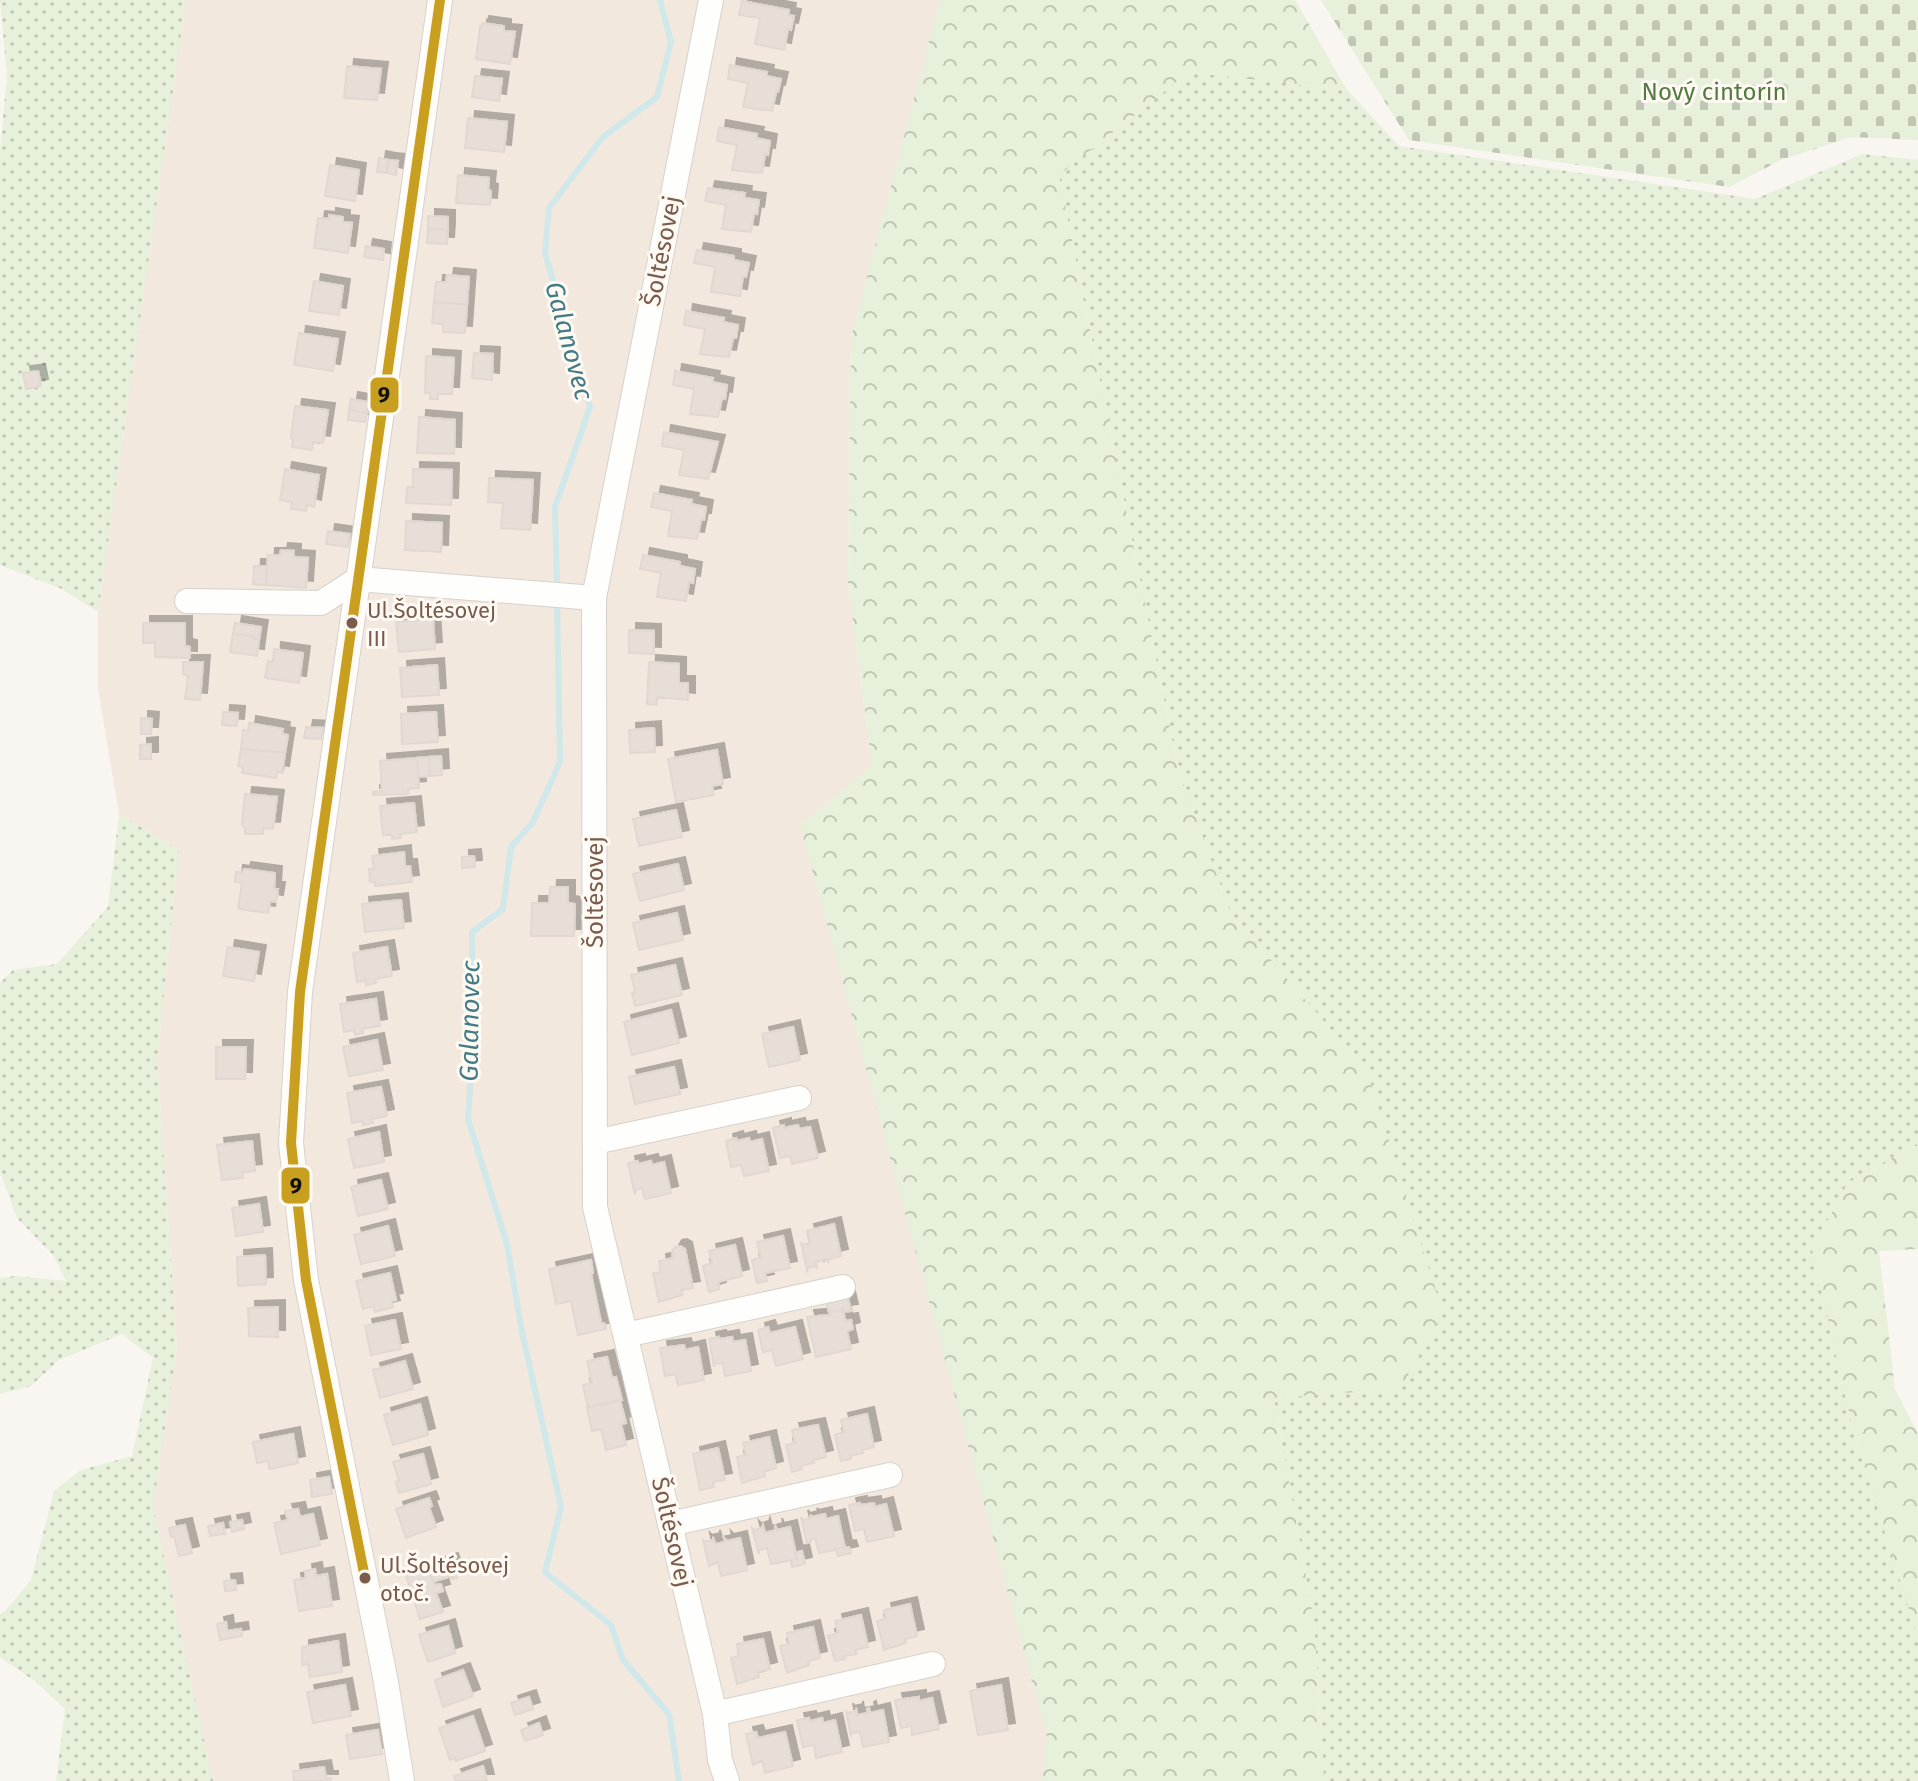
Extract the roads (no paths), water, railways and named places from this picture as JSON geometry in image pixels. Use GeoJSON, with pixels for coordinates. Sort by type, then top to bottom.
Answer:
{"type":"FeatureCollection","features":[{"type":"Feature","properties":{"kind":"street"},"geometry":{"type":"LineString","coordinates":[[402,1781],[383,1667],[306,1280],[291,1143],[300,992],[440,0]]}},
{"type":"Feature","properties":{"kind":"street","name":"Šoltésovej"},"geometry":{"type":"LineString","coordinates":[[711,0],[594,598],[595,1207],[715,1714],[720,1760],[727,1781]]}},
{"type":"Feature","properties":{"kind":"street"},"geometry":{"type":"LineString","coordinates":[[187,601],[321,603],[358,579],[594,598]]}},
{"type":"Feature","properties":{"kind":"street"},"geometry":{"type":"LineString","coordinates":[[595,1142],[799,1098]]}},
{"type":"Feature","properties":{"kind":"street"},"geometry":{"type":"LineString","coordinates":[[626,1335],[843,1287]]}},
{"type":"Feature","properties":{"kind":"street"},"geometry":{"type":"LineString","coordinates":[[670,1524],[890,1475]]}},
{"type":"Feature","properties":{"kind":"street"},"geometry":{"type":"LineString","coordinates":[[715,1714],[933,1664]]}},
{"type":"Feature","properties":{"kind":"waterway","name":"Galanovec"},"geometry":{"type":"LineString","coordinates":[[557,589],[555,507],[590,407],[545,253],[549,208],[603,137],[657,97],[671,42],[660,0]]}},
{"type":"Feature","properties":{"kind":"waterway","name":"Galanovec"},"geometry":{"type":"LineString","coordinates":[[557,601],[560,762],[533,822],[511,847],[503,909],[472,932],[473,1045],[468,1119],[507,1244],[522,1332],[561,1507],[545,1572],[611,1625],[623,1660],[669,1714],[679,1781]]}},
{"type":"Feature","properties":{"kind":"place","name":"Ul.Šoltésovej III"},"geometry":{"type":"Point","coordinates":[352,623]}},
{"type":"Feature","properties":{"kind":"place","name":"Ul.Šoltésovej otoč."},"geometry":{"type":"Point","coordinates":[365,1578]}},
{"type":"Feature","properties":{"kind":"park label","name":"Nový cintorín"},"geometry":{"type":"Point","coordinates":[1714,92]}}]}
